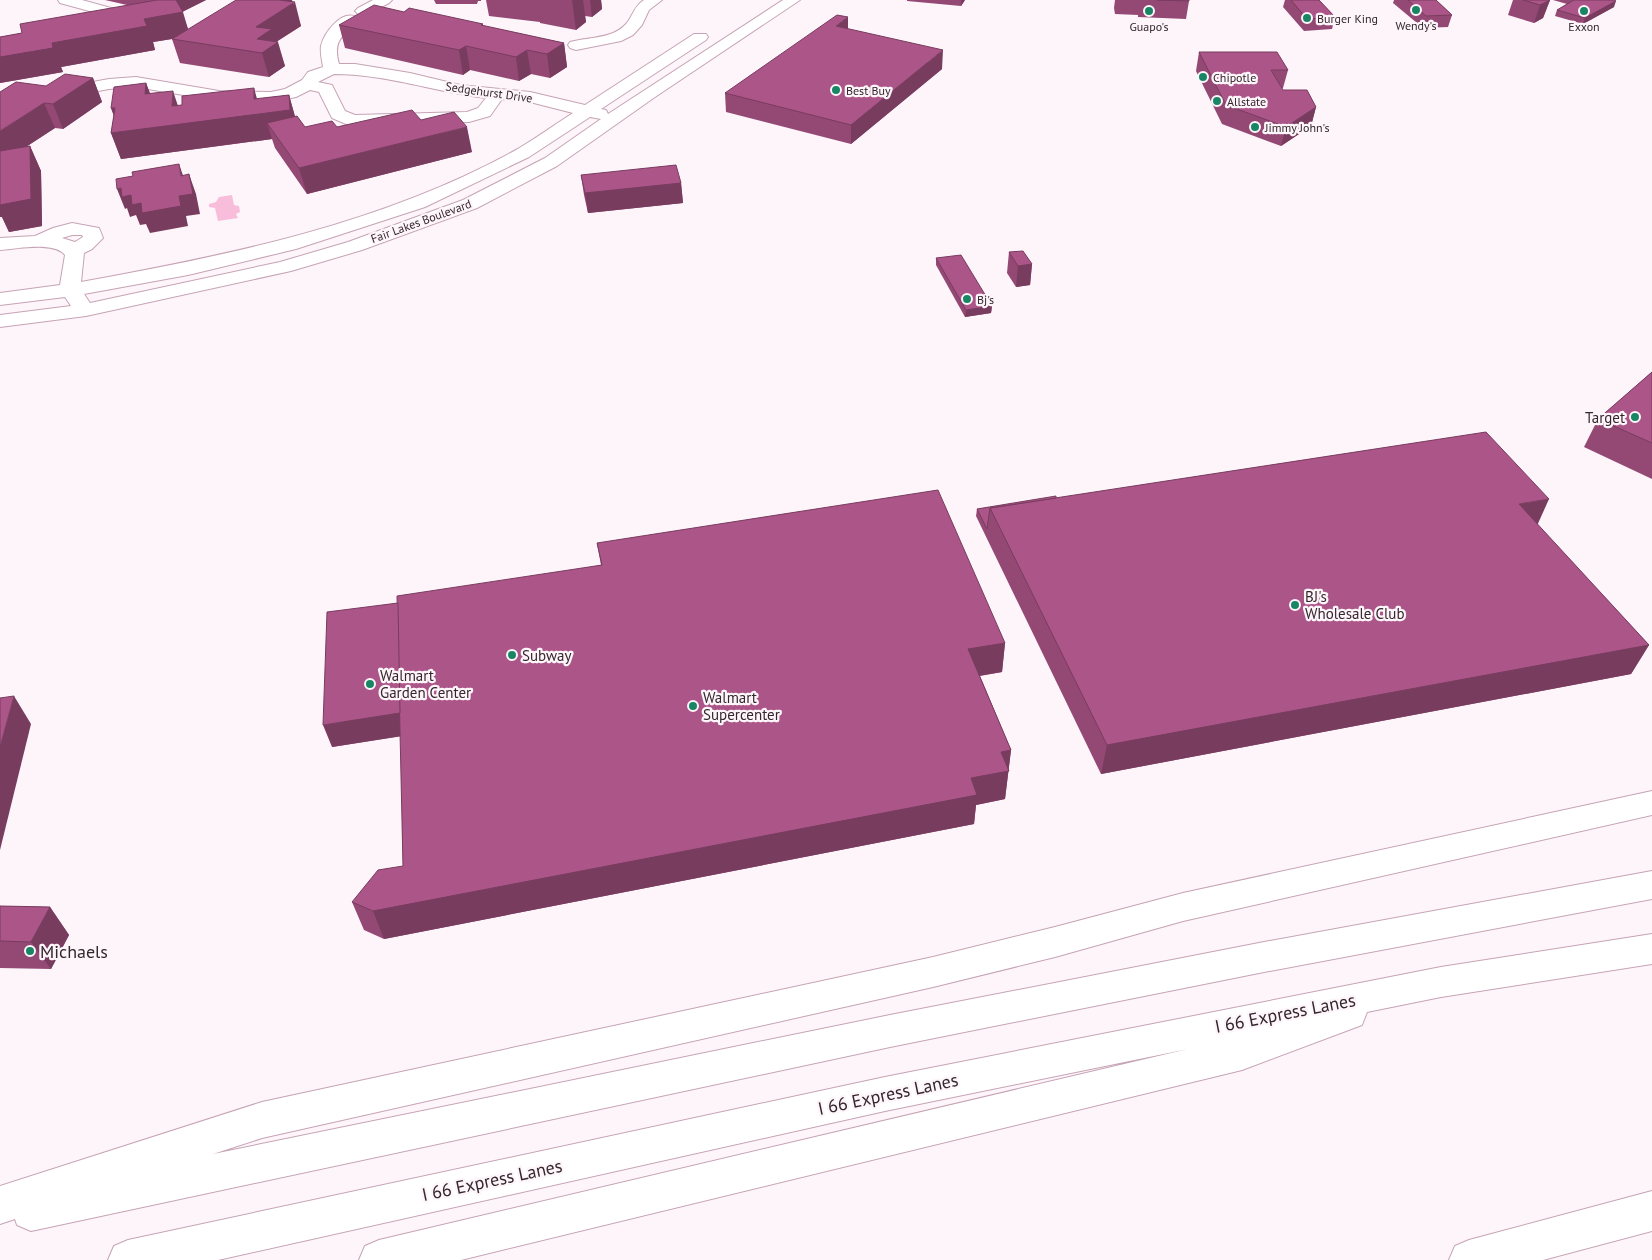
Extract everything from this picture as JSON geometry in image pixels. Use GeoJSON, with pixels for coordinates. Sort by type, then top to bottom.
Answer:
{"type":"FeatureCollection","features":[{"type":"Feature","properties":{"kind":"main road"},"geometry":{"type":"LineString","coordinates":[[65,0],[117,14],[101,24],[83,27]]}},
{"type":"Feature","properties":{"kind":"main road"},"geometry":{"type":"LineString","coordinates":[[0,104],[109,84],[136,82],[219,96],[246,98],[290,93],[308,84],[314,76],[332,69],[327,54],[331,39],[356,15],[384,0]]}},
{"type":"Feature","properties":{"kind":"main road"},"geometry":{"type":"LineString","coordinates":[[576,45],[615,38],[627,32],[634,25],[643,7],[655,0]]}},
{"type":"Feature","properties":{"kind":"main road","name":"Fair Lakes Boulevard"},"geometry":{"type":"LineString","coordinates":[[0,321],[86,310],[284,267],[355,246],[470,204],[516,182],[551,162],[680,72],[793,0]]}},
{"type":"Feature","properties":{"kind":"main road","name":"Fair Lakes Boulevard"},"geometry":{"type":"LineString","coordinates":[[0,299],[70,290],[188,269],[289,245],[418,203],[523,153],[709,31]]}},
{"type":"Feature","properties":{"kind":"main road","name":"Sedgehurst Drive"},"geometry":{"type":"LineString","coordinates":[[332,69],[355,68],[460,90],[530,97],[616,118]]}},
{"type":"Feature","properties":{"kind":"main road"},"geometry":{"type":"LineString","coordinates":[[308,84],[326,89],[338,114],[352,120],[366,121],[469,117],[484,112],[498,94]]}},
{"type":"Feature","properties":{"kind":"main road"},"geometry":{"type":"LineString","coordinates":[[39,242],[68,228],[82,228],[92,232],[93,238],[72,252]]}},
{"type":"Feature","properties":{"kind":"main road"},"geometry":{"type":"LineString","coordinates":[[0,244],[49,241],[68,246],[75,255],[70,290],[41,316]]}},
{"type":"Feature","properties":{"kind":"main road"},"geometry":{"type":"LineString","coordinates":[[70,290],[86,310]]}},
{"type":"Feature","properties":{"kind":"main road"},"geometry":{"type":"LineString","coordinates":[[0,1205],[262,1120],[933,972],[1055,942],[1183,907],[1652,803]]}},
{"type":"Feature","properties":{"kind":"main road"},"geometry":{"type":"LineString","coordinates":[[0,1218],[900,1030],[1259,958],[1652,885]]}},
{"type":"Feature","properties":{"kind":"main road","name":"I 66 Express Lanes"},"geometry":{"type":"LineString","coordinates":[[128,1260],[885,1094],[1441,982],[1652,948]]}},
{"type":"Feature","properties":{"kind":"main road"},"geometry":{"type":"LineString","coordinates":[[379,1260],[1242,1053],[1441,982]]}},
{"type":"Feature","properties":{"kind":"main road"},"geometry":{"type":"LineString","coordinates":[[1469,1260],[1652,1211]]}},
{"type":"Feature","properties":{"kind":"shaded area"},"geometry":{"type":"Polygon","coordinates":[[[232,195],[234,205],[239,206],[240,212],[236,214],[238,218],[218,221],[215,208],[209,207],[209,204],[216,202],[219,197],[232,195]]]}},
{"type":"Feature","properties":{"kind":"building"},"geometry":{"type":"Polygon","coordinates":[[[157,0],[176,0],[183,12],[144,19],[147,26],[52,43],[53,48],[0,57],[0,37],[22,33],[20,24],[157,0]]]}},
{"type":"Feature","properties":{"kind":"building"},"geometry":{"type":"Polygon","coordinates":[[[236,0],[295,2],[256,27],[272,29],[257,39],[278,42],[262,53],[172,39],[236,0]]]}},
{"type":"Feature","properties":{"kind":"building"},"geometry":{"type":"Polygon","coordinates":[[[1157,0],[1189,0],[1189,1],[1157,0]]]}},
{"type":"Feature","properties":{"kind":"building"},"geometry":{"type":"Polygon","coordinates":[[[1291,0],[1319,0],[1335,17],[1307,19],[1291,0]]]}},
{"type":"Feature","properties":{"kind":"building"},"geometry":{"type":"Polygon","coordinates":[[[1408,0],[1436,0],[1452,15],[1426,16],[1408,0]]]}},
{"type":"Feature","properties":{"kind":"building"},"geometry":{"type":"Polygon","coordinates":[[[1523,0],[1550,0],[1540,5],[1523,0]]]}},
{"type":"Feature","properties":{"kind":"building"},"geometry":{"type":"Polygon","coordinates":[[[1574,0],[1616,1],[1585,18],[1557,10],[1574,0]]]}},
{"type":"Feature","properties":{"kind":"building"},"geometry":{"type":"Polygon","coordinates":[[[374,5],[404,12],[409,8],[564,43],[547,54],[527,50],[516,57],[466,46],[459,50],[339,25],[374,5]]]}},
{"type":"Feature","properties":{"kind":"building","name":"Best Buy"},"geometry":{"type":"Polygon","coordinates":[[[837,15],[848,17],[836,26],[943,50],[851,125],[725,93],[837,15]]]}},
{"type":"Feature","properties":{"kind":"building"},"geometry":{"type":"Polygon","coordinates":[[[1199,52],[1277,52],[1288,70],[1271,70],[1283,90],[1307,90],[1316,107],[1286,127],[1226,105],[1199,52]]]}},
{"type":"Feature","properties":{"kind":"building"},"geometry":{"type":"Polygon","coordinates":[[[65,74],[93,78],[53,104],[44,103],[0,131],[0,92],[16,82],[46,86],[65,74]]]}},
{"type":"Feature","properties":{"kind":"building"},"geometry":{"type":"Polygon","coordinates":[[[146,83],[145,94],[173,91],[172,106],[182,105],[182,96],[254,88],[254,99],[289,95],[290,110],[111,133],[115,108],[111,108],[114,87],[146,83]]]}},
{"type":"Feature","properties":{"kind":"building"},"geometry":{"type":"Polygon","coordinates":[[[412,110],[421,120],[454,112],[467,127],[299,168],[267,123],[297,116],[305,127],[332,121],[337,127],[412,110]]]}},
{"type":"Feature","properties":{"kind":"building"},"geometry":{"type":"Polygon","coordinates":[[[30,146],[31,199],[0,205],[0,151],[30,146]]]}},
{"type":"Feature","properties":{"kind":"building"},"geometry":{"type":"Polygon","coordinates":[[[179,164],[181,176],[189,174],[193,194],[179,196],[181,206],[142,213],[141,203],[132,205],[131,195],[122,197],[121,188],[117,189],[116,179],[133,176],[132,172],[179,164]]]}},
{"type":"Feature","properties":{"kind":"building"},"geometry":{"type":"Polygon","coordinates":[[[676,165],[681,183],[585,193],[581,175],[676,165]]]}},
{"type":"Feature","properties":{"kind":"building"},"geometry":{"type":"Polygon","coordinates":[[[1023,251],[1032,264],[1018,266],[1009,252],[1023,251]]]}},
{"type":"Feature","properties":{"kind":"building"},"geometry":{"type":"Polygon","coordinates":[[[961,255],[992,306],[966,310],[936,258],[961,255]]]}},
{"type":"Feature","properties":{"kind":"building"},"geometry":{"type":"Polygon","coordinates":[[[1652,372],[1652,443],[1598,419],[1652,372]]]}},
{"type":"Feature","properties":{"kind":"building","name":"BJ's Wholesale Club"},"geometry":{"type":"Polygon","coordinates":[[[1486,432],[1549,499],[1519,504],[1649,645],[1107,745],[990,508],[1486,432]]]}},
{"type":"Feature","properties":{"kind":"building","name":"Walmart Supercenter"},"geometry":{"type":"Polygon","coordinates":[[[938,490],[1005,643],[968,649],[1011,750],[1001,752],[1009,771],[971,778],[977,795],[373,911],[352,902],[378,870],[403,866],[397,596],[602,565],[597,543],[938,490]]]}},
{"type":"Feature","properties":{"kind":"building"},"geometry":{"type":"Polygon","coordinates":[[[1056,496],[1056,498],[990,508],[987,529],[977,509],[1056,496]]]}},
{"type":"Feature","properties":{"kind":"building","name":"Walmart Garden Center"},"geometry":{"type":"Polygon","coordinates":[[[398,603],[400,713],[323,725],[327,612],[398,603]]]}},
{"type":"Feature","properties":{"kind":"building"},"geometry":{"type":"Polygon","coordinates":[[[14,696],[0,747],[0,698],[14,696]]]}},
{"type":"Feature","properties":{"kind":"building"},"geometry":{"type":"Polygon","coordinates":[[[0,906],[50,907],[31,942],[0,941],[0,906]]]}},
{"type":"Feature","properties":{"kind":"place","name":"Wendy's"},"geometry":{"type":"Point","coordinates":[1416,10]}},
{"type":"Feature","properties":{"kind":"place","name":"Guapo's"},"geometry":{"type":"Point","coordinates":[1149,11]}},
{"type":"Feature","properties":{"kind":"place","name":"Exxon"},"geometry":{"type":"Point","coordinates":[1584,11]}},
{"type":"Feature","properties":{"kind":"place","name":"Burger King"},"geometry":{"type":"Point","coordinates":[1307,18]}},
{"type":"Feature","properties":{"kind":"place","name":"Chipotle"},"geometry":{"type":"Point","coordinates":[1203,77]}},
{"type":"Feature","properties":{"kind":"place","name":"Best Buy"},"geometry":{"type":"Point","coordinates":[836,90]}},
{"type":"Feature","properties":{"kind":"place","name":"Allstate"},"geometry":{"type":"Point","coordinates":[1217,101]}},
{"type":"Feature","properties":{"kind":"place","name":"Jimmy John's"},"geometry":{"type":"Point","coordinates":[1255,127]}},
{"type":"Feature","properties":{"kind":"place","name":"Bj's"},"geometry":{"type":"Point","coordinates":[967,299]}},
{"type":"Feature","properties":{"kind":"place","name":"Target"},"geometry":{"type":"Point","coordinates":[1635,417]}},
{"type":"Feature","properties":{"kind":"place","name":"BJ's Wholesale Club"},"geometry":{"type":"Point","coordinates":[1295,605]}},
{"type":"Feature","properties":{"kind":"place","name":"Subway"},"geometry":{"type":"Point","coordinates":[512,655]}},
{"type":"Feature","properties":{"kind":"place","name":"Walmart Garden Center"},"geometry":{"type":"Point","coordinates":[370,684]}},
{"type":"Feature","properties":{"kind":"place","name":"Walmart Supercenter"},"geometry":{"type":"Point","coordinates":[693,706]}},
{"type":"Feature","properties":{"kind":"place","name":"Michaels"},"geometry":{"type":"Point","coordinates":[30,951]}}]}
